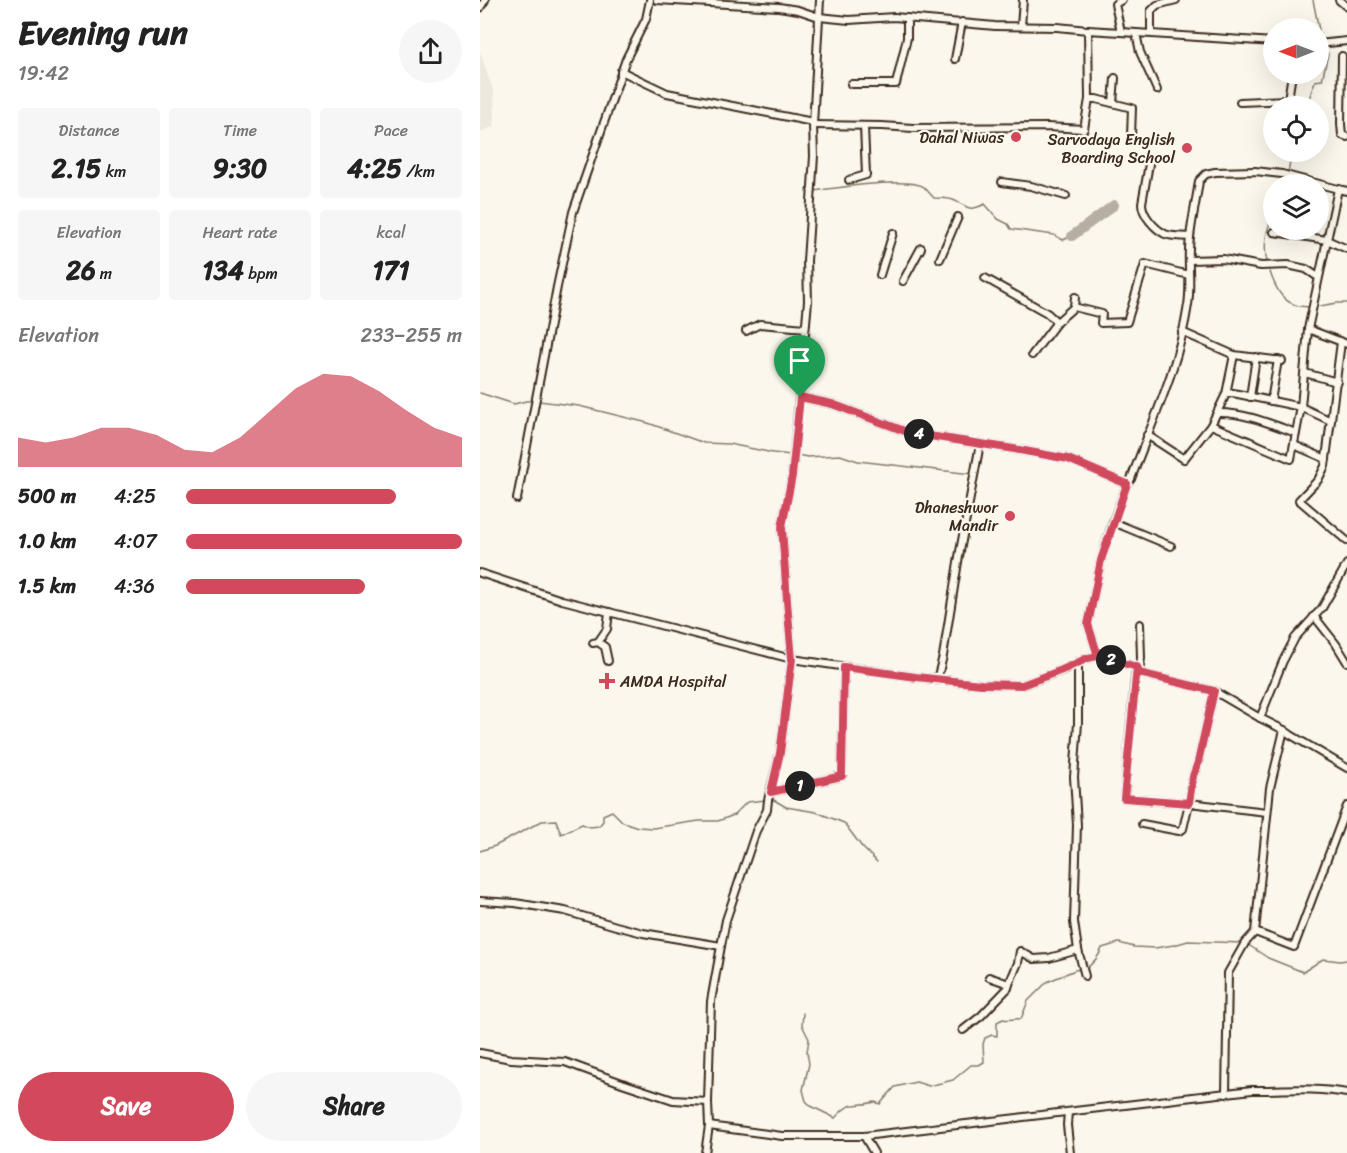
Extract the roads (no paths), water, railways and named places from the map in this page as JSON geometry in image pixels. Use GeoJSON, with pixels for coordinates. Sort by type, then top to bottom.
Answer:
{"type":"FeatureCollection","features":[{"type":"Feature","properties":{"kind":"street"},"geometry":{"type":"LineString","coordinates":[[480,8],[485,0]]}},
{"type":"Feature","properties":{"kind":"street"},"geometry":{"type":"LineString","coordinates":[[517,499],[573,212],[621,71],[646,19],[650,0]]}},
{"type":"Feature","properties":{"kind":"street"},"geometry":{"type":"LineString","coordinates":[[657,0],[780,8],[798,10],[819,17],[856,21],[885,17],[907,18],[995,26],[1263,41]]}},
{"type":"Feature","properties":{"kind":"street"},"geometry":{"type":"LineString","coordinates":[[705,1153],[709,1126],[711,1001],[726,920],[756,831],[767,810],[780,753],[792,659],[782,527],[792,476],[808,301],[807,261],[820,0]]}},
{"type":"Feature","properties":{"kind":"street"},"geometry":{"type":"LineString","coordinates":[[1021,26],[1023,0]]}},
{"type":"Feature","properties":{"kind":"street"},"geometry":{"type":"LineString","coordinates":[[1120,32],[1114,2],[1122,0]]}},
{"type":"Feature","properties":{"kind":"street"},"geometry":{"type":"LineString","coordinates":[[1150,33],[1151,11],[1157,5],[1176,0]]}},
{"type":"Feature","properties":{"kind":"street"},"geometry":{"type":"LineString","coordinates":[[1339,0],[1347,7]]}},
{"type":"Feature","properties":{"kind":"street"},"geometry":{"type":"LineString","coordinates":[[851,84],[896,84],[908,38],[907,18]]}},
{"type":"Feature","properties":{"kind":"street"},"geometry":{"type":"LineString","coordinates":[[955,59],[962,22]]}},
{"type":"Feature","properties":{"kind":"street"},"geometry":{"type":"LineString","coordinates":[[621,71],[667,93],[813,123],[913,128],[1084,129],[1089,99],[1088,30]]}},
{"type":"Feature","properties":{"kind":"street"},"geometry":{"type":"LineString","coordinates":[[1136,33],[1140,52],[1157,90]]}},
{"type":"Feature","properties":{"kind":"street"},"geometry":{"type":"LineString","coordinates":[[1329,43],[1347,41]]}},
{"type":"Feature","properties":{"kind":"street"},"geometry":{"type":"LineString","coordinates":[[1342,56],[1344,91],[1342,135],[1347,137]]}},
{"type":"Feature","properties":{"kind":"street"},"geometry":{"type":"LineString","coordinates":[[1113,103],[1115,78]]}},
{"type":"Feature","properties":{"kind":"street"},"geometry":{"type":"LineString","coordinates":[[1089,99],[1132,108],[1131,136]]}},
{"type":"Feature","properties":{"kind":"street"},"geometry":{"type":"LineString","coordinates":[[1240,102],[1263,102]]}},
{"type":"Feature","properties":{"kind":"street"},"geometry":{"type":"LineString","coordinates":[[849,180],[866,176],[864,126]]}},
{"type":"Feature","properties":{"kind":"street"},"geometry":{"type":"LineString","coordinates":[[1149,164],[1142,203],[1145,214],[1167,235],[1190,237]]}},
{"type":"Feature","properties":{"kind":"street"},"geometry":{"type":"LineString","coordinates":[[1098,656],[1088,624],[1101,560],[1127,484],[1167,388],[1182,332],[1189,302],[1190,237],[1199,181],[1206,174],[1224,170],[1256,171],[1282,174],[1347,191]]}},
{"type":"Feature","properties":{"kind":"street"},"geometry":{"type":"LineString","coordinates":[[1002,182],[1031,186],[1066,196]]}},
{"type":"Feature","properties":{"kind":"street"},"geometry":{"type":"LineString","coordinates":[[1329,231],[1338,189]]}},
{"type":"Feature","properties":{"kind":"street"},"geometry":{"type":"LineString","coordinates":[[940,258],[958,217]]}},
{"type":"Feature","properties":{"kind":"street"},"geometry":{"type":"LineString","coordinates":[[880,275],[893,233]]}},
{"type":"Feature","properties":{"kind":"street"},"geometry":{"type":"LineString","coordinates":[[1211,425],[1291,459],[1301,407],[1308,329],[1327,240],[1347,249]]}},
{"type":"Feature","properties":{"kind":"street"},"geometry":{"type":"LineString","coordinates":[[903,281],[921,248]]}},
{"type":"Feature","properties":{"kind":"street"},"geometry":{"type":"LineString","coordinates":[[1190,260],[1223,259],[1261,266],[1288,265],[1306,269],[1318,277]]}},
{"type":"Feature","properties":{"kind":"street"},"geometry":{"type":"LineString","coordinates":[[1074,307],[1101,314],[1101,323],[1128,322],[1145,264],[1189,275]]}},
{"type":"Feature","properties":{"kind":"street"},"geometry":{"type":"LineString","coordinates":[[985,278],[1057,322]]}},
{"type":"Feature","properties":{"kind":"street"},"geometry":{"type":"LineString","coordinates":[[1032,355],[1057,322],[1074,307],[1075,297]]}},
{"type":"Feature","properties":{"kind":"street"},"geometry":{"type":"LineString","coordinates":[[746,330],[760,324],[805,328]]}},
{"type":"Feature","properties":{"kind":"street"},"geometry":{"type":"LineString","coordinates":[[1308,329],[1344,343],[1325,466],[1318,480],[1299,500],[1347,541]]}},
{"type":"Feature","properties":{"kind":"street"},"geometry":{"type":"LineString","coordinates":[[1182,332],[1234,355],[1280,361],[1271,401]]}},
{"type":"Feature","properties":{"kind":"street"},"geometry":{"type":"LineString","coordinates":[[1147,435],[1184,459],[1211,425],[1217,413],[1226,394],[1234,355]]}},
{"type":"Feature","properties":{"kind":"street"},"geometry":{"type":"LineString","coordinates":[[1250,397],[1256,357]]}},
{"type":"Feature","properties":{"kind":"street"},"geometry":{"type":"LineString","coordinates":[[1305,373],[1337,382]]}},
{"type":"Feature","properties":{"kind":"street"},"geometry":{"type":"LineString","coordinates":[[1226,394],[1233,393],[1301,407],[1331,421]]}},
{"type":"Feature","properties":{"kind":"street"},"geometry":{"type":"LineString","coordinates":[[800,397],[832,404],[910,433],[1068,459],[1127,484]]}},
{"type":"Feature","properties":{"kind":"street"},"geometry":{"type":"LineString","coordinates":[[1217,413],[1228,413],[1270,423],[1296,433]]}},
{"type":"Feature","properties":{"kind":"street"},"geometry":{"type":"LineString","coordinates":[[937,680],[980,444]]}},
{"type":"Feature","properties":{"kind":"street"},"geometry":{"type":"LineString","coordinates":[[1294,445],[1326,459]]}},
{"type":"Feature","properties":{"kind":"street"},"geometry":{"type":"LineString","coordinates":[[1113,522],[1171,546]]}},
{"type":"Feature","properties":{"kind":"street"},"geometry":{"type":"LineString","coordinates":[[1260,718],[1295,638],[1322,609],[1347,564]]}},
{"type":"Feature","properties":{"kind":"street"},"geometry":{"type":"LineString","coordinates":[[480,573],[562,600],[792,659],[937,680],[1022,685],[1098,656],[1138,670],[1214,691],[1347,768]]}},
{"type":"Feature","properties":{"kind":"street"},"geometry":{"type":"LineString","coordinates":[[608,661],[605,647],[595,643],[607,629],[609,612]]}},
{"type":"Feature","properties":{"kind":"street"},"geometry":{"type":"LineString","coordinates":[[1314,616],[1347,662]]}},
{"type":"Feature","properties":{"kind":"street"},"geometry":{"type":"LineString","coordinates":[[1140,624],[1141,658],[1123,797],[1267,812]]}},
{"type":"Feature","properties":{"kind":"street"},"geometry":{"type":"LineString","coordinates":[[1078,662],[1078,723],[1074,777],[1077,825],[1074,922],[1085,976]]}},
{"type":"Feature","properties":{"kind":"street"},"geometry":{"type":"LineString","coordinates":[[771,792],[842,776],[844,667]]}},
{"type":"Feature","properties":{"kind":"street"},"geometry":{"type":"LineString","coordinates":[[1143,824],[1179,831],[1183,829],[1193,776],[1214,691]]}},
{"type":"Feature","properties":{"kind":"street"},"geometry":{"type":"LineString","coordinates":[[1226,1094],[1228,973],[1245,943],[1255,932],[1270,788],[1284,730]]}},
{"type":"Feature","properties":{"kind":"street"},"geometry":{"type":"LineString","coordinates":[[1255,932],[1294,946],[1347,806]]}},
{"type":"Feature","properties":{"kind":"street"},"geometry":{"type":"LineString","coordinates":[[480,901],[515,903],[565,911],[616,927],[721,946]]}},
{"type":"Feature","properties":{"kind":"street"},"geometry":{"type":"LineString","coordinates":[[963,1030],[981,1016],[1008,988],[1020,951],[1034,959],[1049,958],[1078,950]]}},
{"type":"Feature","properties":{"kind":"street"},"geometry":{"type":"LineString","coordinates":[[989,977],[1009,984]]}},
{"type":"Feature","properties":{"kind":"street"},"geometry":{"type":"LineString","coordinates":[[480,1053],[511,1059],[565,1062],[673,1100],[708,1102]]}},
{"type":"Feature","properties":{"kind":"street"},"geometry":{"type":"LineString","coordinates":[[709,1126],[782,1136],[864,1136],[1252,1090],[1304,1089],[1347,1093]]}},
{"type":"Feature","properties":{"kind":"street"},"geometry":{"type":"LineString","coordinates":[[1068,1112],[1070,1153]]}},
{"type":"Feature","properties":{"kind":"street"},"geometry":{"type":"LineString","coordinates":[[864,1136],[874,1153]]}},
{"type":"Feature","properties":{"kind":"waterway"},"geometry":{"type":"LineString","coordinates":[[1313,0],[1317,18]]}},
{"type":"Feature","properties":{"kind":"waterway"},"geometry":{"type":"LineString","coordinates":[[1310,96],[1314,84]]}},
{"type":"Feature","properties":{"kind":"waterway"},"geometry":{"type":"LineString","coordinates":[[1288,173],[1290,162]]}},
{"type":"Feature","properties":{"kind":"waterway"},"geometry":{"type":"LineString","coordinates":[[814,191],[871,184],[916,184],[924,187],[934,198],[951,199],[968,208],[985,204],[998,219],[1008,224],[1011,229],[1054,235],[1063,240],[1072,236]]}},
{"type":"Feature","properties":{"kind":"waterway"},"geometry":{"type":"LineString","coordinates":[[1072,236],[1114,205]]}},
{"type":"Feature","properties":{"kind":"waterway"},"geometry":{"type":"LineString","coordinates":[[1266,240],[1267,262]]}},
{"type":"Feature","properties":{"kind":"waterway"},"geometry":{"type":"LineString","coordinates":[[1269,269],[1278,291],[1287,301],[1309,307]]}},
{"type":"Feature","properties":{"kind":"waterway"},"geometry":{"type":"LineString","coordinates":[[1320,306],[1347,303]]}},
{"type":"Feature","properties":{"kind":"waterway"},"geometry":{"type":"LineString","coordinates":[[480,393],[514,404],[534,401]]}},
{"type":"Feature","properties":{"kind":"waterway"},"geometry":{"type":"LineString","coordinates":[[539,401],[579,406],[648,423],[704,443],[729,444],[791,455]]}},
{"type":"Feature","properties":{"kind":"waterway"},"geometry":{"type":"LineString","coordinates":[[796,455],[808,457],[840,455],[858,461],[972,474]]}},
{"type":"Feature","properties":{"kind":"waterway"},"geometry":{"type":"LineString","coordinates":[[480,851],[495,846],[542,821],[556,820],[561,834],[582,824],[590,827],[599,826],[603,821],[603,815],[612,811],[623,822],[638,827],[653,828],[699,821],[718,821],[734,815],[747,802],[766,800]]}},
{"type":"Feature","properties":{"kind":"waterway"},"geometry":{"type":"LineString","coordinates":[[770,800],[786,807],[816,812],[844,823],[877,862]]}},
{"type":"Feature","properties":{"kind":"waterway"},"geometry":{"type":"LineString","coordinates":[[1087,968],[1102,948],[1119,943],[1134,947],[1155,948],[1188,941],[1243,943]]}},
{"type":"Feature","properties":{"kind":"waterway"},"geometry":{"type":"LineString","coordinates":[[1247,944],[1268,958],[1303,972],[1323,959],[1347,960]]}},
{"type":"Feature","properties":{"kind":"waterway"},"geometry":{"type":"LineString","coordinates":[[803,1013],[802,1025],[809,1039],[807,1052],[809,1064],[803,1090],[806,1101],[835,1118],[853,1105],[875,1102],[880,1104],[895,1087],[916,1082],[929,1086],[953,1080],[971,1065],[984,1062],[983,1044],[985,1038],[992,1035],[997,1036],[997,1022],[1003,1019],[1021,1019],[1028,1001],[1047,982],[1082,969]]}},
{"type":"Feature","properties":{"kind":"place","name":"Dahal Niwas"},"geometry":{"type":"Point","coordinates":[1016,137]}},
{"type":"Feature","properties":{"kind":"place","name":"Sarvodaya English Boarding School"},"geometry":{"type":"Point","coordinates":[1187,148]}},
{"type":"Feature","properties":{"kind":"place","name":"Dhaneshwor Mandir"},"geometry":{"type":"Point","coordinates":[1010,516]}},
{"type":"Feature","properties":{"kind":"place","name":"AMDA Hospital"},"geometry":{"type":"Point","coordinates":[607,681]}}]}
